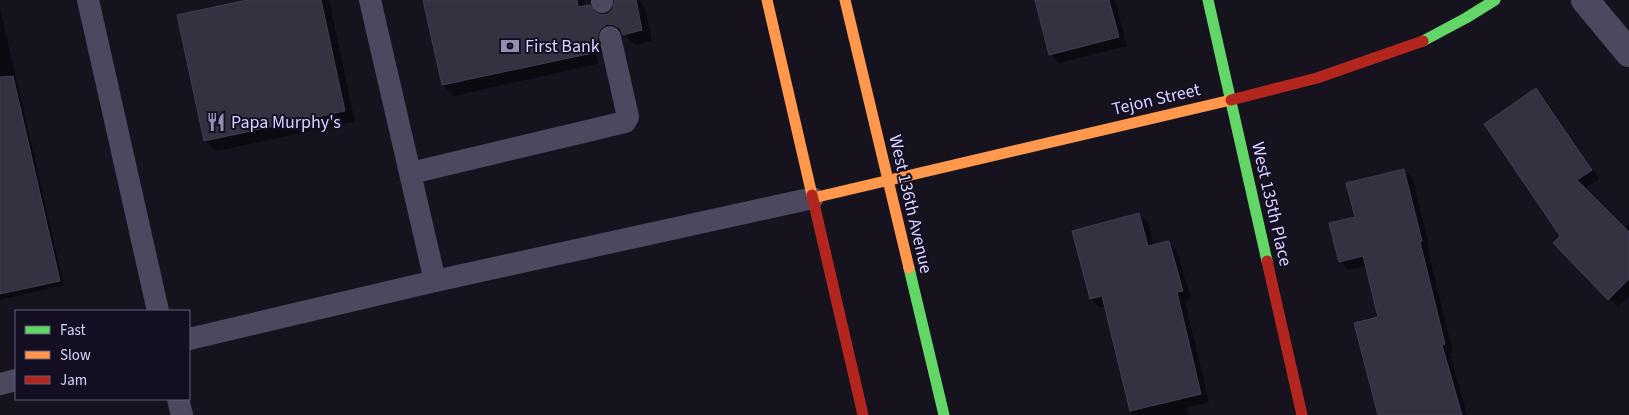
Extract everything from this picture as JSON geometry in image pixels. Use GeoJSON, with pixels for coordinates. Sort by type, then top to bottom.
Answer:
{"type":"FeatureCollection","features":[{"type":"Feature","properties":{"kind":"street"},"geometry":{"type":"LineString","coordinates":[[767,0],[863,415]]}},
{"type":"Feature","properties":{"kind":"street","name":"West 136th Avenue"},"geometry":{"type":"LineString","coordinates":[[845,0],[944,415]]}},
{"type":"Feature","properties":{"kind":"street","name":"West 135th Place"},"geometry":{"type":"LineString","coordinates":[[1208,0],[1302,415]]}},
{"type":"Feature","properties":{"kind":"street","name":"Tejon Street"},"geometry":{"type":"LineString","coordinates":[[813,198],[1317,78],[1421,42],[1495,0]]}},
{"type":"Feature","properties":{"kind":"street"},"geometry":{"type":"LineString","coordinates":[[1585,0],[1629,53]]}},
{"type":"Feature","properties":{"kind":"lane"},"geometry":{"type":"LineString","coordinates":[[88,0],[158,310]]}},
{"type":"Feature","properties":{"kind":"lane"},"geometry":{"type":"LineString","coordinates":[[370,0],[435,282]]}},
{"type":"Feature","properties":{"kind":"lane"},"geometry":{"type":"LineString","coordinates":[[411,173],[625,122],[628,116],[610,37]]}},
{"type":"Feature","properties":{"kind":"lane"},"geometry":{"type":"LineString","coordinates":[[190,339],[813,198]]}},
{"type":"Feature","properties":{"kind":"lane"},"geometry":{"type":"LineString","coordinates":[[0,384],[15,380]]}},
{"type":"Feature","properties":{"kind":"lane"},"geometry":{"type":"LineString","coordinates":[[178,400],[182,415]]}},
{"type":"Feature","properties":{"kind":"building"},"geometry":{"type":"Polygon","coordinates":[[[247,0],[321,0],[345,111],[204,141],[177,15],[247,0]]]}},
{"type":"Feature","properties":{"kind":"building","name":"First Bank"},"geometry":{"type":"Polygon","coordinates":[[[423,0],[577,0],[578,7],[590,5],[595,13],[602,15],[608,14],[613,9],[615,0],[636,0],[642,30],[623,35],[620,28],[607,24],[601,28],[597,40],[586,43],[588,54],[442,85],[423,0]]]}},
{"type":"Feature","properties":{"kind":"building"},"geometry":{"type":"Polygon","coordinates":[[[1035,0],[1109,0],[1119,37],[1049,55],[1035,0]]]}},
{"type":"Feature","properties":{"kind":"building"},"geometry":{"type":"Polygon","coordinates":[[[13,76],[60,281],[0,294],[0,77],[13,76]]]}},
{"type":"Feature","properties":{"kind":"building"},"geometry":{"type":"Polygon","coordinates":[[[1536,88],[1592,170],[1577,180],[1629,232],[1629,279],[1608,300],[1553,243],[1560,236],[1484,124],[1536,88]]]}},
{"type":"Feature","properties":{"kind":"building"},"geometry":{"type":"Polygon","coordinates":[[[1404,169],[1445,344],[1442,345],[1462,415],[1378,415],[1354,323],[1378,317],[1363,256],[1339,262],[1329,223],[1355,217],[1346,183],[1404,169]]]}},
{"type":"Feature","properties":{"kind":"building"},"geometry":{"type":"Polygon","coordinates":[[[1139,213],[1148,246],[1169,241],[1183,291],[1177,292],[1201,394],[1130,411],[1102,296],[1090,299],[1072,231],[1139,213]]]}},
{"type":"Feature","properties":{"kind":"traffic: fast"},"geometry":{"type":"LineString","coordinates":[[1208,0],[1267,261]]}},
{"type":"Feature","properties":{"kind":"traffic: fast"},"geometry":{"type":"LineString","coordinates":[[1423,41],[1495,0]]}},
{"type":"Feature","properties":{"kind":"traffic: fast"},"geometry":{"type":"LineString","coordinates":[[909,268],[944,415]]}},
{"type":"Feature","properties":{"kind":"traffic: slow"},"geometry":{"type":"LineString","coordinates":[[767,0],[812,195]]}},
{"type":"Feature","properties":{"kind":"traffic: slow"},"geometry":{"type":"LineString","coordinates":[[845,0],[909,268]]}},
{"type":"Feature","properties":{"kind":"traffic: slow"},"geometry":{"type":"LineString","coordinates":[[813,198],[1231,100]]}},
{"type":"Feature","properties":{"kind":"traffic: jam"},"geometry":{"type":"LineString","coordinates":[[1231,100],[1317,78],[1423,41]]}},
{"type":"Feature","properties":{"kind":"traffic: jam"},"geometry":{"type":"LineString","coordinates":[[812,195],[863,415]]}},
{"type":"Feature","properties":{"kind":"traffic: jam"},"geometry":{"type":"LineString","coordinates":[[1267,261],[1302,415]]}},
{"type":"Feature","properties":{"kind":"place","name":"First Bank"},"geometry":{"type":"Point","coordinates":[510,46]}},
{"type":"Feature","properties":{"kind":"place","name":"Papa Murphy's"},"geometry":{"type":"Point","coordinates":[216,122]}}]}
